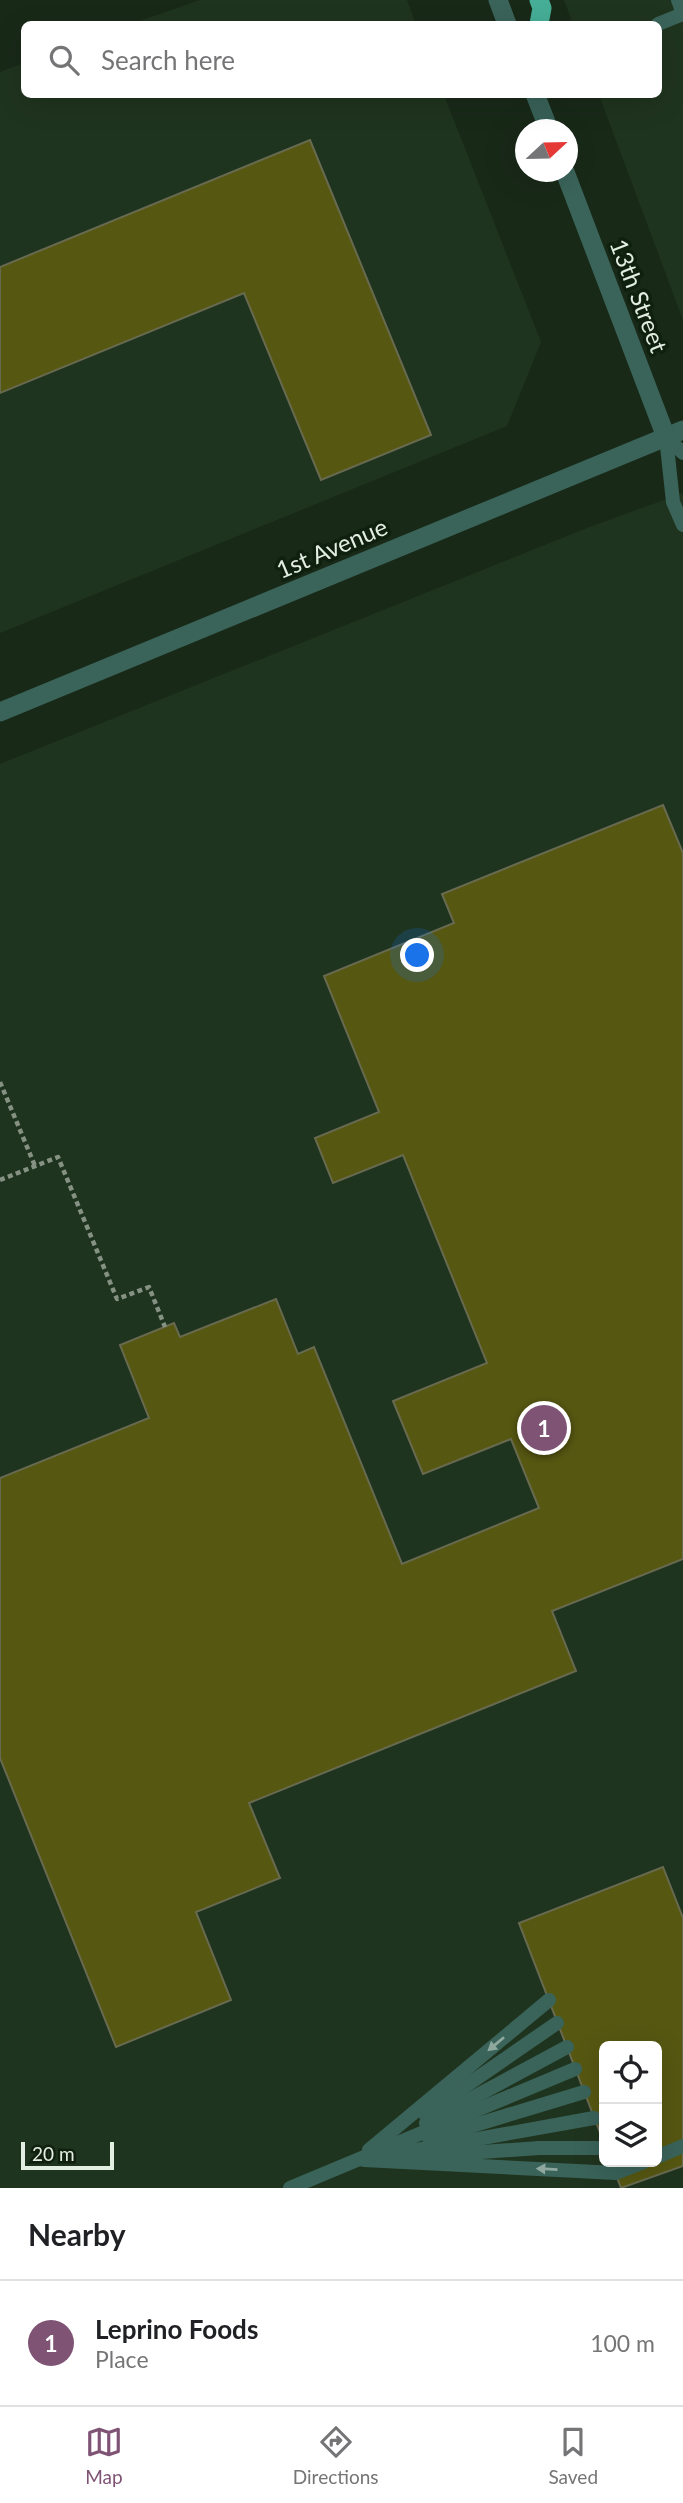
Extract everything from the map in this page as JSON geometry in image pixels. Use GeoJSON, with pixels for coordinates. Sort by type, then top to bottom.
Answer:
{"type":"FeatureCollection","features":[{"type":"Feature","properties":{"kind":"highway"},"geometry":{"type":"LineString","coordinates":[[539,0],[539,21]]}},
{"type":"Feature","properties":{"kind":"street"},"geometry":{"type":"LineString","coordinates":[[498,0],[507,21]]}},
{"type":"Feature","properties":{"kind":"street"},"geometry":{"type":"LineString","coordinates":[[537,98],[545,119]]}},
{"type":"Feature","properties":{"kind":"street","name":"13th Street"},"geometry":{"type":"LineString","coordinates":[[569,182],[674,434]]}},
{"type":"Feature","properties":{"kind":"street","name":"1st Avenue"},"geometry":{"type":"LineString","coordinates":[[0,712],[674,434]]}},
{"type":"Feature","properties":{"kind":"lane"},"geometry":{"type":"LineString","coordinates":[[662,22],[683,14],[678,0]]}},
{"type":"Feature","properties":{"kind":"lane"},"geometry":{"type":"LineString","coordinates":[[674,434],[683,453]]}},
{"type":"Feature","properties":{"kind":"lane"},"geometry":{"type":"LineString","coordinates":[[674,434],[673,502],[683,525]]}},
{"type":"Feature","properties":{"kind":"lane"},"geometry":{"type":"LineString","coordinates":[[357,2160],[549,2000]]}},
{"type":"Feature","properties":{"kind":"lane"},"geometry":{"type":"LineString","coordinates":[[357,2160],[558,2023]]}},
{"type":"Feature","properties":{"kind":"lane"},"geometry":{"type":"LineString","coordinates":[[357,2160],[566,2047]]}},
{"type":"Feature","properties":{"kind":"lane"},"geometry":{"type":"LineString","coordinates":[[290,2188],[575,2069]]}},
{"type":"Feature","properties":{"kind":"lane"},"geometry":{"type":"LineString","coordinates":[[357,2160],[584,2092]]}},
{"type":"Feature","properties":{"kind":"lane"},"geometry":{"type":"LineString","coordinates":[[357,2160],[594,2118]]}},
{"type":"Feature","properties":{"kind":"lane"},"geometry":{"type":"LineString","coordinates":[[662,2155],[683,2146]]}},
{"type":"Feature","properties":{"kind":"lane"},"geometry":{"type":"LineString","coordinates":[[357,2160],[539,2148],[599,2148]]}},
{"type":"Feature","properties":{"kind":"lane"},"geometry":{"type":"LineString","coordinates":[[357,2160],[616,2173],[631,2167]]}},
{"type":"Feature","properties":{"kind":"path"},"geometry":{"type":"LineString","coordinates":[[0,1082],[35,1166]]}},
{"type":"Feature","properties":{"kind":"path"},"geometry":{"type":"LineString","coordinates":[[0,1181],[58,1157],[117,1300],[149,1287],[165,1327]]}},
{"type":"Feature","properties":{"kind":"shaded area"},"geometry":{"type":"Polygon","coordinates":[[[200,0],[407,0],[415,21],[140,21],[200,0]]]}},
{"type":"Feature","properties":{"kind":"shaded area"},"geometry":{"type":"Polygon","coordinates":[[[564,0],[683,0],[683,320],[600,98],[662,98],[662,21],[572,21],[564,0]]]}},
{"type":"Feature","properties":{"kind":"shaded area"},"geometry":{"type":"Polygon","coordinates":[[[21,64],[21,98],[445,98],[541,342],[507,426],[0,633],[0,72],[21,64]]]}},
{"type":"Feature","properties":{"kind":"shaded area"},"geometry":{"type":"Polygon","coordinates":[[[683,493],[683,2188],[0,2188],[0,764],[587,528],[683,493]]]}},
{"type":"Feature","properties":{"kind":"building"},"geometry":{"type":"Polygon","coordinates":[[[310,140],[431,435],[321,480],[244,293],[0,393],[0,267],[310,140]]]}},
{"type":"Feature","properties":{"kind":"building"},"geometry":{"type":"Polygon","coordinates":[[[663,805],[683,853],[683,1559],[552,1611],[576,1671],[249,1803],[280,1878],[196,1912],[231,2000],[116,2047],[0,1758],[0,1478],[149,1418],[120,1345],[174,1323],[180,1337],[276,1299],[298,1354],[314,1347],[402,1564],[539,1508],[511,1439],[423,1474],[393,1401],[487,1363],[403,1155],[333,1183],[315,1138],[379,1112],[324,976],[454,923],[442,894],[663,805]]]}},
{"type":"Feature","properties":{"kind":"building"},"geometry":{"type":"Polygon","coordinates":[[[663,1867],[683,1918],[683,2166],[621,2188],[613,2167],[662,2167],[662,2041],[599,2041],[599,2130],[519,1923],[663,1867]]]}},
{"type":"Feature","properties":{"kind":"place","name":"Leprino Foods"},"geometry":{"type":"Point","coordinates":[544,1428]}}]}
